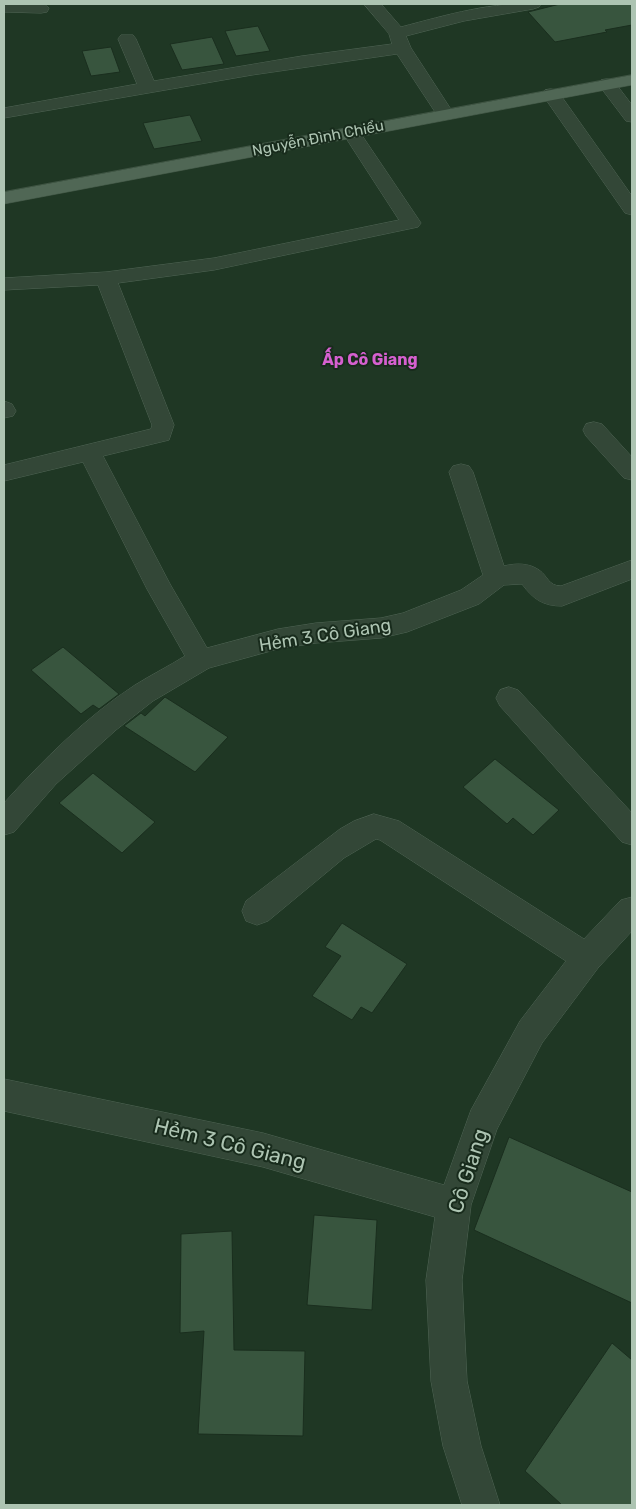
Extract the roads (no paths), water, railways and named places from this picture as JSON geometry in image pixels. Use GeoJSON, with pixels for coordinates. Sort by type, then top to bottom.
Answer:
{"type":"FeatureCollection","features":[{"type":"Feature","properties":{"kind":"main road","name":"Nguyễn Đình Chiểu"},"geometry":{"type":"LineString","coordinates":[[4,198],[632,80]]}},
{"type":"Feature","properties":{"kind":"street"},"geometry":{"type":"LineString","coordinates":[[372,4],[400,41],[445,114]]}},
{"type":"Feature","properties":{"kind":"street"},"geometry":{"type":"LineString","coordinates":[[4,113],[356,54],[400,41],[464,16],[533,4]]}},
{"type":"Feature","properties":{"kind":"street"},"geometry":{"type":"LineString","coordinates":[[4,7],[41,8]]}},
{"type":"Feature","properties":{"kind":"street"},"geometry":{"type":"LineString","coordinates":[[127,40],[148,88]]}},
{"type":"Feature","properties":{"kind":"street"},"geometry":{"type":"LineString","coordinates":[[607,84],[632,117]]}},
{"type":"Feature","properties":{"kind":"street"},"geometry":{"type":"LineString","coordinates":[[551,94],[632,210]]}},
{"type":"Feature","properties":{"kind":"street"},"geometry":{"type":"LineString","coordinates":[[4,284],[106,278],[214,264],[411,223],[351,132]]}},
{"type":"Feature","properties":{"kind":"street"},"geometry":{"type":"LineString","coordinates":[[4,473],[160,434],[163,425],[106,278]]}},
{"type":"Feature","properties":{"kind":"street"},"geometry":{"type":"LineString","coordinates":[[594,430],[632,472]]}},
{"type":"Feature","properties":{"kind":"street"},"geometry":{"type":"LineString","coordinates":[[89,451],[160,589],[201,660]]}},
{"type":"Feature","properties":{"kind":"street"},"geometry":{"type":"LineString","coordinates":[[461,472],[496,578]]}},
{"type":"Feature","properties":{"kind":"street","name":"Hẻm 3 Cô Giang"},"geometry":{"type":"LineString","coordinates":[[4,823],[46,776],[106,722],[144,693],[201,660],[278,639],[316,633],[381,628],[407,622],[470,596],[486,587],[496,578],[521,573],[531,577],[540,589],[550,596],[562,596],[632,569]]}},
{"type":"Feature","properties":{"kind":"street"},"geometry":{"type":"LineString","coordinates":[[509,698],[632,834]]}},
{"type":"Feature","properties":{"kind":"street"},"geometry":{"type":"LineString","coordinates":[[257,911],[313,865],[362,830],[374,826],[389,830],[587,958]]}},
{"type":"Feature","properties":{"kind":"street","name":"Cô Giang"},"geometry":{"type":"LineString","coordinates":[[480,1505],[462,1446],[449,1381],[444,1280],[454,1205],[483,1122],[531,1032],[587,958],[632,910]]}},
{"type":"Feature","properties":{"kind":"street","name":"Hẻm 3 Cô Giang"},"geometry":{"type":"LineString","coordinates":[[4,1095],[263,1150],[454,1205]]}},
{"type":"Feature","properties":{"kind":"district","name":"Ấp Cô Giang"},"geometry":{"type":"Point","coordinates":[370,359]}}]}
